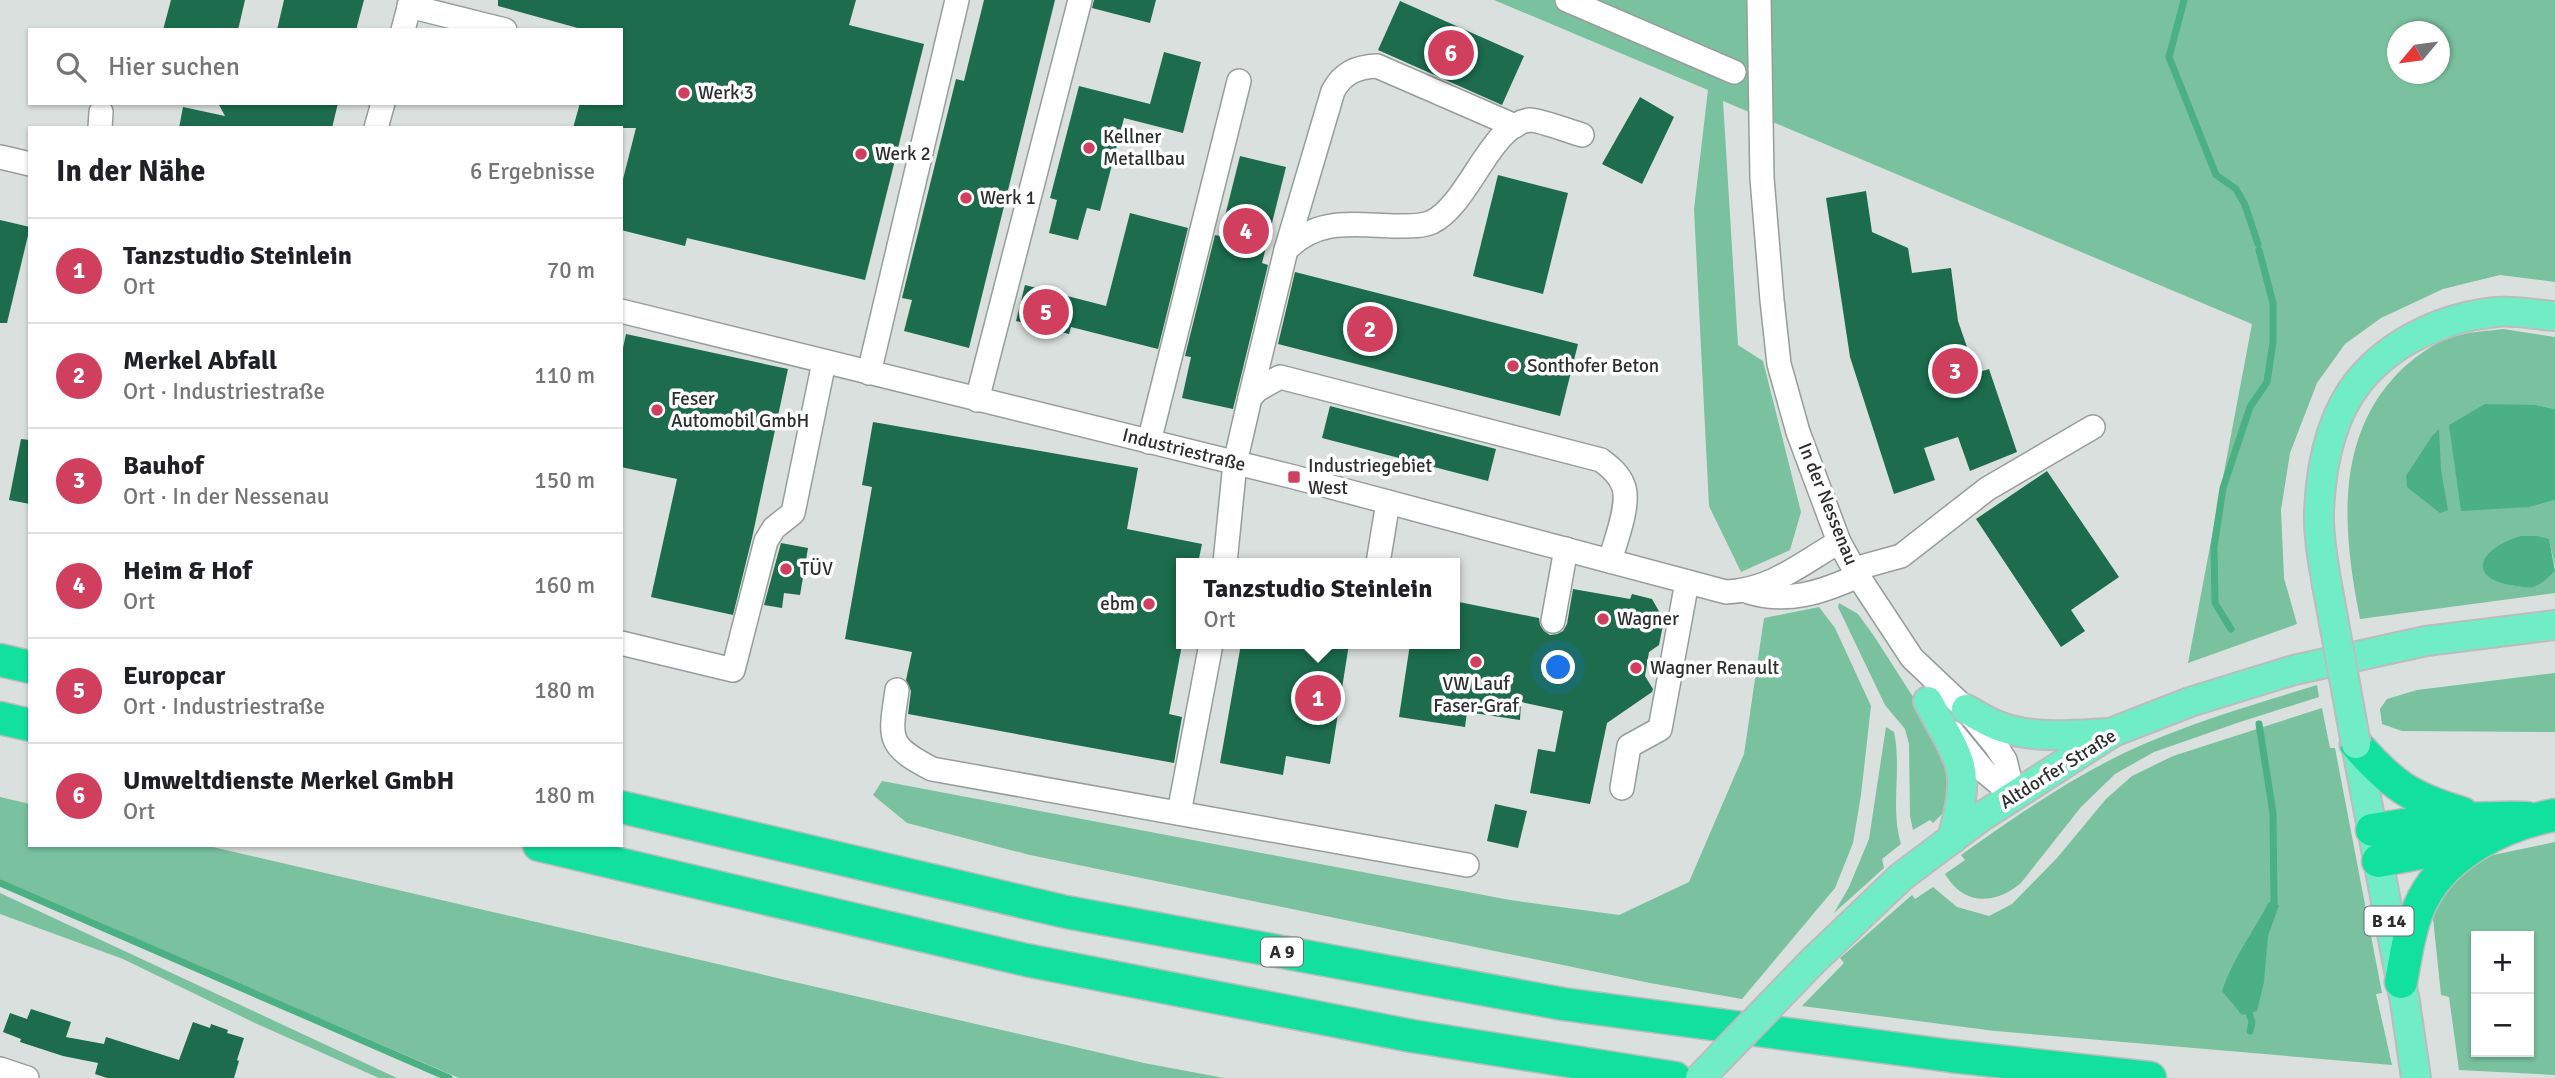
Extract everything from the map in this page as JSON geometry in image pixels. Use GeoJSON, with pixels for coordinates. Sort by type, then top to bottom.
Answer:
{"type":"FeatureCollection","features":[{"type":"Feature","properties":{"kind":"highway"},"geometry":{"type":"LineString","coordinates":[[0,660],[28,667]]}},
{"type":"Feature","properties":{"kind":"highway"},"geometry":{"type":"LineString","coordinates":[[0,718],[28,725]]}},
{"type":"Feature","properties":{"kind":"highway"},"geometry":{"type":"LineString","coordinates":[[2356,744],[2381,773],[2403,790],[2478,830]]}},
{"type":"Feature","properties":{"kind":"highway","name":"A 9"},"geometry":{"type":"LineString","coordinates":[[623,807],[1066,912],[1563,1004],[1951,1056],[2150,1078]]}},
{"type":"Feature","properties":{"kind":"highway"},"geometry":{"type":"LineString","coordinates":[[2378,861],[2478,830],[2547,817]]}},
{"type":"Feature","properties":{"kind":"highway"},"geometry":{"type":"LineString","coordinates":[[2372,830],[2416,822],[2478,830]]}},
{"type":"Feature","properties":{"kind":"highway"},"geometry":{"type":"LineString","coordinates":[[2403,992],[2411,935],[2423,899],[2441,872],[2459,855],[2478,830]]}},
{"type":"Feature","properties":{"kind":"highway"},"geometry":{"type":"LineString","coordinates":[[547,847],[1040,963],[1412,1036],[1659,1077]]}},
{"type":"Feature","properties":{"kind":"main road"},"geometry":{"type":"LineString","coordinates":[[2372,830],[2327,585],[2319,513],[2322,472],[2330,440],[2342,410],[2360,380],[2406,342],[2430,328],[2459,318],[2499,311],[2555,316]]}},
{"type":"Feature","properties":{"kind":"main road","name":"Altdorfer Straße"},"geometry":{"type":"LineString","coordinates":[[1700,1078],[1813,961],[1901,877],[1951,839],[2113,732],[2190,702],[2294,670],[2426,641],[2553,625]]}},
{"type":"Feature","properties":{"kind":"main road"},"geometry":{"type":"LineString","coordinates":[[1928,701],[1959,762],[1961,796],[1951,839]]}},
{"type":"Feature","properties":{"kind":"main road"},"geometry":{"type":"LineString","coordinates":[[1966,709],[2000,727],[2031,734],[2065,736],[2113,732]]}},
{"type":"Feature","properties":{"kind":"main road","name":"B 14"},"geometry":{"type":"LineString","coordinates":[[2372,830],[2403,992],[2416,1078]]}},
{"type":"Feature","properties":{"kind":"street"},"geometry":{"type":"LineString","coordinates":[[869,373],[957,0]]}},
{"type":"Feature","properties":{"kind":"street"},"geometry":{"type":"LineString","coordinates":[[977,400],[1080,0]]}},
{"type":"Feature","properties":{"kind":"street"},"geometry":{"type":"LineString","coordinates":[[1567,0],[1734,72]]}},
{"type":"Feature","properties":{"kind":"street","name":"In der Nessenau"},"geometry":{"type":"LineString","coordinates":[[1759,0],[1762,178],[1772,300],[1779,364],[1798,432],[1839,542],[1912,658],[1928,701],[1985,772],[2014,796]]}},
{"type":"Feature","properties":{"kind":"street"},"geometry":{"type":"LineString","coordinates":[[404,28],[410,3],[498,28]]}},
{"type":"Feature","properties":{"kind":"street"},"geometry":{"type":"LineString","coordinates":[[1226,558],[1235,463],[1250,398],[1286,250],[1333,90],[1340,79],[1363,66],[1377,66],[1515,126]]}},
{"type":"Feature","properties":{"kind":"street"},"geometry":{"type":"LineString","coordinates":[[1149,442],[1239,81]]}},
{"type":"Feature","properties":{"kind":"street"},"geometry":{"type":"LineString","coordinates":[[377,126],[382,105]]}},
{"type":"Feature","properties":{"kind":"street"},"geometry":{"type":"LineString","coordinates":[[1286,250],[1299,236],[1314,229],[1334,225],[1416,226],[1431,223],[1457,201],[1500,138],[1515,126],[1531,120],[1581,135]]}},
{"type":"Feature","properties":{"kind":"street"},"geometry":{"type":"LineString","coordinates":[[0,157],[28,164]]}},
{"type":"Feature","properties":{"kind":"street","name":"Industriestraße"},"geometry":{"type":"LineString","coordinates":[[623,312],[1235,463],[1726,592],[1746,591],[1772,583],[1839,542]]}},
{"type":"Feature","properties":{"kind":"street"},"geometry":{"type":"LineString","coordinates":[[623,643],[733,670],[766,541],[774,528],[793,513],[824,362]]}},
{"type":"Feature","properties":{"kind":"street"},"geometry":{"type":"LineString","coordinates":[[1250,398],[1257,390],[1280,377],[1601,460],[1614,471],[1624,486],[1625,505],[1611,561]]}},
{"type":"Feature","properties":{"kind":"street","name":"Industriestraße"},"geometry":{"type":"LineString","coordinates":[[1746,591],[1767,597],[1822,592],[1856,572],[1901,556],[1987,488],[2093,427]]}},
{"type":"Feature","properties":{"kind":"street"},"geometry":{"type":"LineString","coordinates":[[1379,558],[1388,502]]}},
{"type":"Feature","properties":{"kind":"street"},"geometry":{"type":"LineString","coordinates":[[1553,621],[1566,550]]}},
{"type":"Feature","properties":{"kind":"street"},"geometry":{"type":"LineString","coordinates":[[1622,788],[1629,746],[1660,729],[1687,582]]}},
{"type":"Feature","properties":{"kind":"street"},"geometry":{"type":"LineString","coordinates":[[1179,813],[1210,649]]}},
{"type":"Feature","properties":{"kind":"street","name":"In der Nessenau"},"geometry":{"type":"LineString","coordinates":[[1912,658],[1966,709],[1996,746],[2004,760],[2014,796]]}},
{"type":"Feature","properties":{"kind":"street"},"geometry":{"type":"LineString","coordinates":[[897,690],[892,726],[894,741],[905,755],[932,769],[1467,865]]}},
{"type":"Feature","properties":{"kind":"street"},"geometry":{"type":"LineString","coordinates":[[0,1069],[27,1078]]}},
{"type":"Feature","properties":{"kind":"shaded area"},"geometry":{"type":"Polygon","coordinates":[[[1494,0],[2555,0],[2555,282],[2500,275],[2443,289],[2381,318],[2345,344],[2317,383],[2290,453],[2281,510],[2284,578],[2297,624],[2188,663],[2252,324],[1723,101],[1738,345],[1763,361],[1801,512],[1790,550],[1741,572],[1709,506],[1694,209],[1708,90],[1494,0]]]}},
{"type":"Feature","properties":{"kind":"shaded area"},"geometry":{"type":"Polygon","coordinates":[[[2503,329],[2555,337],[2555,409],[2536,405],[2530,507],[2555,500],[2555,566],[2549,540],[2491,577],[2524,587],[2540,583],[2555,571],[2555,593],[2360,619],[2348,520],[2354,456],[2364,425],[2379,396],[2401,370],[2426,350],[2455,336],[2503,329]]]}},
{"type":"Feature","properties":{"kind":"shaded area"},"geometry":{"type":"Polygon","coordinates":[[[2485,404],[2536,405],[2555,409],[2555,500],[2530,507],[2461,511],[2449,425],[2485,404]]]}},
{"type":"Feature","properties":{"kind":"shaded area"},"geometry":{"type":"Polygon","coordinates":[[[2439,429],[2441,470],[2448,510],[2440,513],[2407,487],[2406,476],[2439,429]]]}},
{"type":"Feature","properties":{"kind":"shaded area"},"geometry":{"type":"Polygon","coordinates":[[[2521,536],[2549,539],[2555,571],[2533,587],[2500,582],[2489,577],[2484,570],[2483,563],[2487,555],[2507,541],[2521,536]]]}},
{"type":"Feature","properties":{"kind":"shaded area"},"geometry":{"type":"Polygon","coordinates":[[[1839,603],[1858,614],[1940,739],[1950,767],[1952,796],[1944,812],[1933,823],[1930,820],[1913,830],[1910,816],[1909,744],[1905,729],[1885,705],[1838,607],[1839,603]]]}},
{"type":"Feature","properties":{"kind":"shaded area"},"geometry":{"type":"Polygon","coordinates":[[[1819,607],[1835,628],[1871,706],[1853,843],[1835,888],[1742,999],[1650,983],[1030,855],[907,823],[873,795],[882,781],[1510,900],[1619,915],[1689,882],[1744,754],[1764,618],[1819,607]]]}},
{"type":"Feature","properties":{"kind":"shaded area"},"geometry":{"type":"Polygon","coordinates":[[[2555,673],[2555,732],[2402,731],[2382,724],[2380,709],[2387,699],[2417,690],[2555,673]]]}},
{"type":"Feature","properties":{"kind":"shaded area"},"geometry":{"type":"Polygon","coordinates":[[[2317,685],[2319,697],[2154,752],[2115,774],[2081,807],[2021,883],[2011,890],[1991,898],[1971,897],[1961,892],[1945,874],[1965,860],[1961,855],[2005,824],[2120,755],[2186,727],[2317,685]]]}},
{"type":"Feature","properties":{"kind":"shaded area"},"geometry":{"type":"Polygon","coordinates":[[[2322,708],[2330,748],[2335,748],[2382,993],[2376,994],[2392,1065],[1995,1031],[1802,1006],[1844,963],[1840,958],[1912,895],[1915,899],[1933,887],[1957,907],[1989,916],[2012,904],[2057,858],[2106,799],[2132,776],[2173,756],[2322,708]]]}},
{"type":"Feature","properties":{"kind":"shaded area"},"geometry":{"type":"Polygon","coordinates":[[[1886,727],[1894,732],[1896,746],[1896,817],[1901,844],[1882,859],[1884,868],[1834,913],[1849,887],[1869,839],[1886,727]]]}},
{"type":"Feature","properties":{"kind":"shaded area"},"geometry":{"type":"Polygon","coordinates":[[[0,797],[28,804],[28,847],[213,847],[1144,1063],[1224,1078],[459,1078],[0,881],[0,797]]]}},
{"type":"Feature","properties":{"kind":"shaded area"},"geometry":{"type":"Polygon","coordinates":[[[2555,842],[2555,1075],[2459,1070],[2449,997],[2441,995],[2433,918],[2443,887],[2469,860],[2555,842]]]}},
{"type":"Feature","properties":{"kind":"shaded area"},"geometry":{"type":"Polygon","coordinates":[[[0,893],[397,1078],[379,1078],[257,1024],[123,959],[0,914],[0,893]]]}},
{"type":"Feature","properties":{"kind":"shaded area"},"geometry":{"type":"Polygon","coordinates":[[[2269,902],[2279,905],[2268,936],[2264,982],[2257,1011],[2242,1015],[2222,991],[2237,956],[2269,902]]]}},
{"type":"Feature","properties":{"kind":"building"},"geometry":{"type":"Polygon","coordinates":[[[171,0],[245,0],[238,28],[164,28],[171,0]]]}},
{"type":"Feature","properties":{"kind":"building"},"geometry":{"type":"Polygon","coordinates":[[[284,0],[364,0],[357,28],[277,28],[284,0]]]}},
{"type":"Feature","properties":{"kind":"building"},"geometry":{"type":"Polygon","coordinates":[[[498,0],[856,0],[849,25],[924,44],[865,280],[687,238],[685,246],[623,230],[623,179],[636,128],[574,126],[579,105],[623,105],[623,28],[578,28],[498,6],[498,0]]]}},
{"type":"Feature","properties":{"kind":"building","name":"Werk 1"},"geometry":{"type":"Polygon","coordinates":[[[984,0],[1055,0],[969,348],[904,331],[912,300],[902,298],[956,79],[964,81],[984,0]]]}},
{"type":"Feature","properties":{"kind":"building"},"geometry":{"type":"Polygon","coordinates":[[[1094,0],[1156,0],[1150,23],[1092,8],[1094,0]]]}},
{"type":"Feature","properties":{"kind":"building"},"geometry":{"type":"Polygon","coordinates":[[[1400,1],[1524,56],[1502,105],[1378,50],[1400,1]]]}},
{"type":"Feature","properties":{"kind":"building"},"geometry":{"type":"Polygon","coordinates":[[[1164,52],[1201,62],[1183,133],[1124,118],[1100,211],[1087,208],[1078,240],[1049,233],[1057,200],[1050,198],[1079,86],[1150,104],[1164,52]]]}},
{"type":"Feature","properties":{"kind":"building"},"geometry":{"type":"Polygon","coordinates":[[[1640,97],[1674,117],[1642,184],[1602,164],[1640,97]]]}},
{"type":"Feature","properties":{"kind":"building"},"geometry":{"type":"Polygon","coordinates":[[[219,105],[338,105],[332,126],[179,126],[183,107],[225,116],[219,105]]]}},
{"type":"Feature","properties":{"kind":"building"},"geometry":{"type":"Polygon","coordinates":[[[1240,156],[1286,167],[1262,263],[1268,265],[1233,409],[1182,398],[1191,357],[1185,356],[1215,235],[1220,236],[1240,156]]]}},
{"type":"Feature","properties":{"kind":"building"},"geometry":{"type":"Polygon","coordinates":[[[1498,175],[1568,193],[1543,294],[1473,276],[1498,175]]]}},
{"type":"Feature","properties":{"kind":"building"},"geometry":{"type":"Polygon","coordinates":[[[1866,191],[1872,232],[1908,248],[1912,273],[1951,268],[1958,321],[1976,373],[1989,369],[2017,452],[1970,471],[1958,437],[1924,448],[1935,480],[1894,494],[1850,357],[1826,198],[1866,191]]]}},
{"type":"Feature","properties":{"kind":"building"},"geometry":{"type":"Polygon","coordinates":[[[1130,213],[1188,228],[1158,349],[1071,327],[1069,334],[1016,321],[1025,285],[1106,306],[1130,213]]]}},
{"type":"Feature","properties":{"kind":"building"},"geometry":{"type":"Polygon","coordinates":[[[0,220],[28,227],[28,235],[7,323],[0,323],[0,220]]]}},
{"type":"Feature","properties":{"kind":"building"},"geometry":{"type":"Polygon","coordinates":[[[1295,272],[1578,344],[1560,416],[1278,344],[1295,272]]]}},
{"type":"Feature","properties":{"kind":"building"},"geometry":{"type":"Polygon","coordinates":[[[626,334],[788,369],[733,615],[651,597],[677,479],[623,467],[623,348],[626,334]]]}},
{"type":"Feature","properties":{"kind":"building"},"geometry":{"type":"Polygon","coordinates":[[[1330,406],[1496,449],[1488,481],[1322,438],[1330,406]]]}},
{"type":"Feature","properties":{"kind":"building"},"geometry":{"type":"Polygon","coordinates":[[[873,422],[1138,468],[1127,529],[1202,544],[1199,558],[1176,558],[1176,649],[1181,650],[1169,714],[1182,717],[1174,763],[908,714],[911,691],[906,680],[912,652],[845,639],[872,487],[862,485],[873,422]]]}},
{"type":"Feature","properties":{"kind":"building"},"geometry":{"type":"Polygon","coordinates":[[[21,439],[28,440],[28,504],[9,500],[21,439]]]}},
{"type":"Feature","properties":{"kind":"building"},"geometry":{"type":"Polygon","coordinates":[[[2047,471],[2119,577],[2071,610],[2085,631],[2061,647],[1976,519],[2047,471]]]}},
{"type":"Feature","properties":{"kind":"building","name":"TÜV"},"geometry":{"type":"Polygon","coordinates":[[[781,543],[808,548],[800,595],[784,593],[782,608],[764,605],[781,543]]]}},
{"type":"Feature","properties":{"kind":"building"},"geometry":{"type":"Polygon","coordinates":[[[1573,589],[1630,599],[1632,594],[1652,599],[1664,620],[1659,645],[1649,652],[1645,676],[1653,689],[1652,692],[1607,723],[1590,804],[1530,793],[1538,749],[1555,752],[1563,711],[1521,702],[1520,720],[1467,712],[1465,727],[1399,717],[1409,649],[1460,649],[1460,602],[1539,618],[1540,625],[1550,635],[1563,631],[1567,624],[1573,589]]]}},
{"type":"Feature","properties":{"kind":"building"},"geometry":{"type":"Polygon","coordinates":[[[1240,649],[1348,649],[1330,764],[1286,756],[1283,775],[1220,763],[1240,649]]]}},
{"type":"Feature","properties":{"kind":"building"},"geometry":{"type":"Polygon","coordinates":[[[1495,804],[1527,811],[1518,848],[1487,841],[1495,804]]]}},
{"type":"Feature","properties":{"kind":"building"},"geometry":{"type":"Polygon","coordinates":[[[31,1009],[71,1022],[66,1037],[104,1044],[106,1037],[179,1060],[193,1022],[210,1028],[211,1024],[244,1038],[234,1078],[107,1078],[95,1074],[98,1063],[63,1056],[20,1042],[21,1039],[3,1032],[10,1013],[27,1019],[31,1009]]]}},
{"type":"Feature","properties":{"kind":"waterway"},"geometry":{"type":"LineString","coordinates":[[2184,0],[2169,57],[2216,175],[2236,189],[2245,205],[2258,244]]}},
{"type":"Feature","properties":{"kind":"waterway"},"geometry":{"type":"LineString","coordinates":[[2231,629],[2215,603],[2214,547],[2223,488],[2250,407],[2267,382],[2273,342],[2273,303],[2259,250]]}},
{"type":"Feature","properties":{"kind":"waterway"},"geometry":{"type":"LineString","coordinates":[[2259,724],[2273,813],[2274,903]]}},
{"type":"Feature","properties":{"kind":"waterway"},"geometry":{"type":"LineString","coordinates":[[0,883],[449,1078]]}},
{"type":"Feature","properties":{"kind":"waterway"},"geometry":{"type":"LineString","coordinates":[[2249,1013],[2252,1022],[2250,1031]]}},
{"type":"Feature","properties":{"kind":"place","name":"Umweltdienste Merkel GmbH"},"geometry":{"type":"Point","coordinates":[1451,53]}},
{"type":"Feature","properties":{"kind":"place","name":"Werk 3"},"geometry":{"type":"Point","coordinates":[684,93]}},
{"type":"Feature","properties":{"kind":"place","name":"Kellner Metallbau"},"geometry":{"type":"Point","coordinates":[1089,148]}},
{"type":"Feature","properties":{"kind":"place","name":"Werk 2"},"geometry":{"type":"Point","coordinates":[861,154]}},
{"type":"Feature","properties":{"kind":"place","name":"Werk 1"},"geometry":{"type":"Point","coordinates":[966,198]}},
{"type":"Feature","properties":{"kind":"place","name":"Heim & Hof"},"geometry":{"type":"Point","coordinates":[1246,231]}},
{"type":"Feature","properties":{"kind":"place","name":"Europcar"},"geometry":{"type":"Point","coordinates":[1046,312]}},
{"type":"Feature","properties":{"kind":"place","name":"Merkel Abfall"},"geometry":{"type":"Point","coordinates":[1370,329]}},
{"type":"Feature","properties":{"kind":"place","name":"Sonthofer Beton"},"geometry":{"type":"Point","coordinates":[1513,366]}},
{"type":"Feature","properties":{"kind":"place","name":"Bauhof"},"geometry":{"type":"Point","coordinates":[1955,371]}},
{"type":"Feature","properties":{"kind":"place","name":"Feser Automobil GmbH"},"geometry":{"type":"Point","coordinates":[657,410]}},
{"type":"Feature","properties":{"kind":"place","name":"Industriegebiet West"},"geometry":{"type":"Point","coordinates":[1294,477]}},
{"type":"Feature","properties":{"kind":"place","name":"TÜV"},"geometry":{"type":"Point","coordinates":[786,569]}},
{"type":"Feature","properties":{"kind":"place","name":"ebm"},"geometry":{"type":"Point","coordinates":[1149,604]}},
{"type":"Feature","properties":{"kind":"place","name":"Wagner"},"geometry":{"type":"Point","coordinates":[1603,619]}},
{"type":"Feature","properties":{"kind":"place","name":"VW Lauf Faser-Graf"},"geometry":{"type":"Point","coordinates":[1476,662]}},
{"type":"Feature","properties":{"kind":"place","name":"Wagner Renault"},"geometry":{"type":"Point","coordinates":[1636,668]}},
{"type":"Feature","properties":{"kind":"place","name":"Tanzstudio Steinlein"},"geometry":{"type":"Point","coordinates":[1318,698]}}]}
